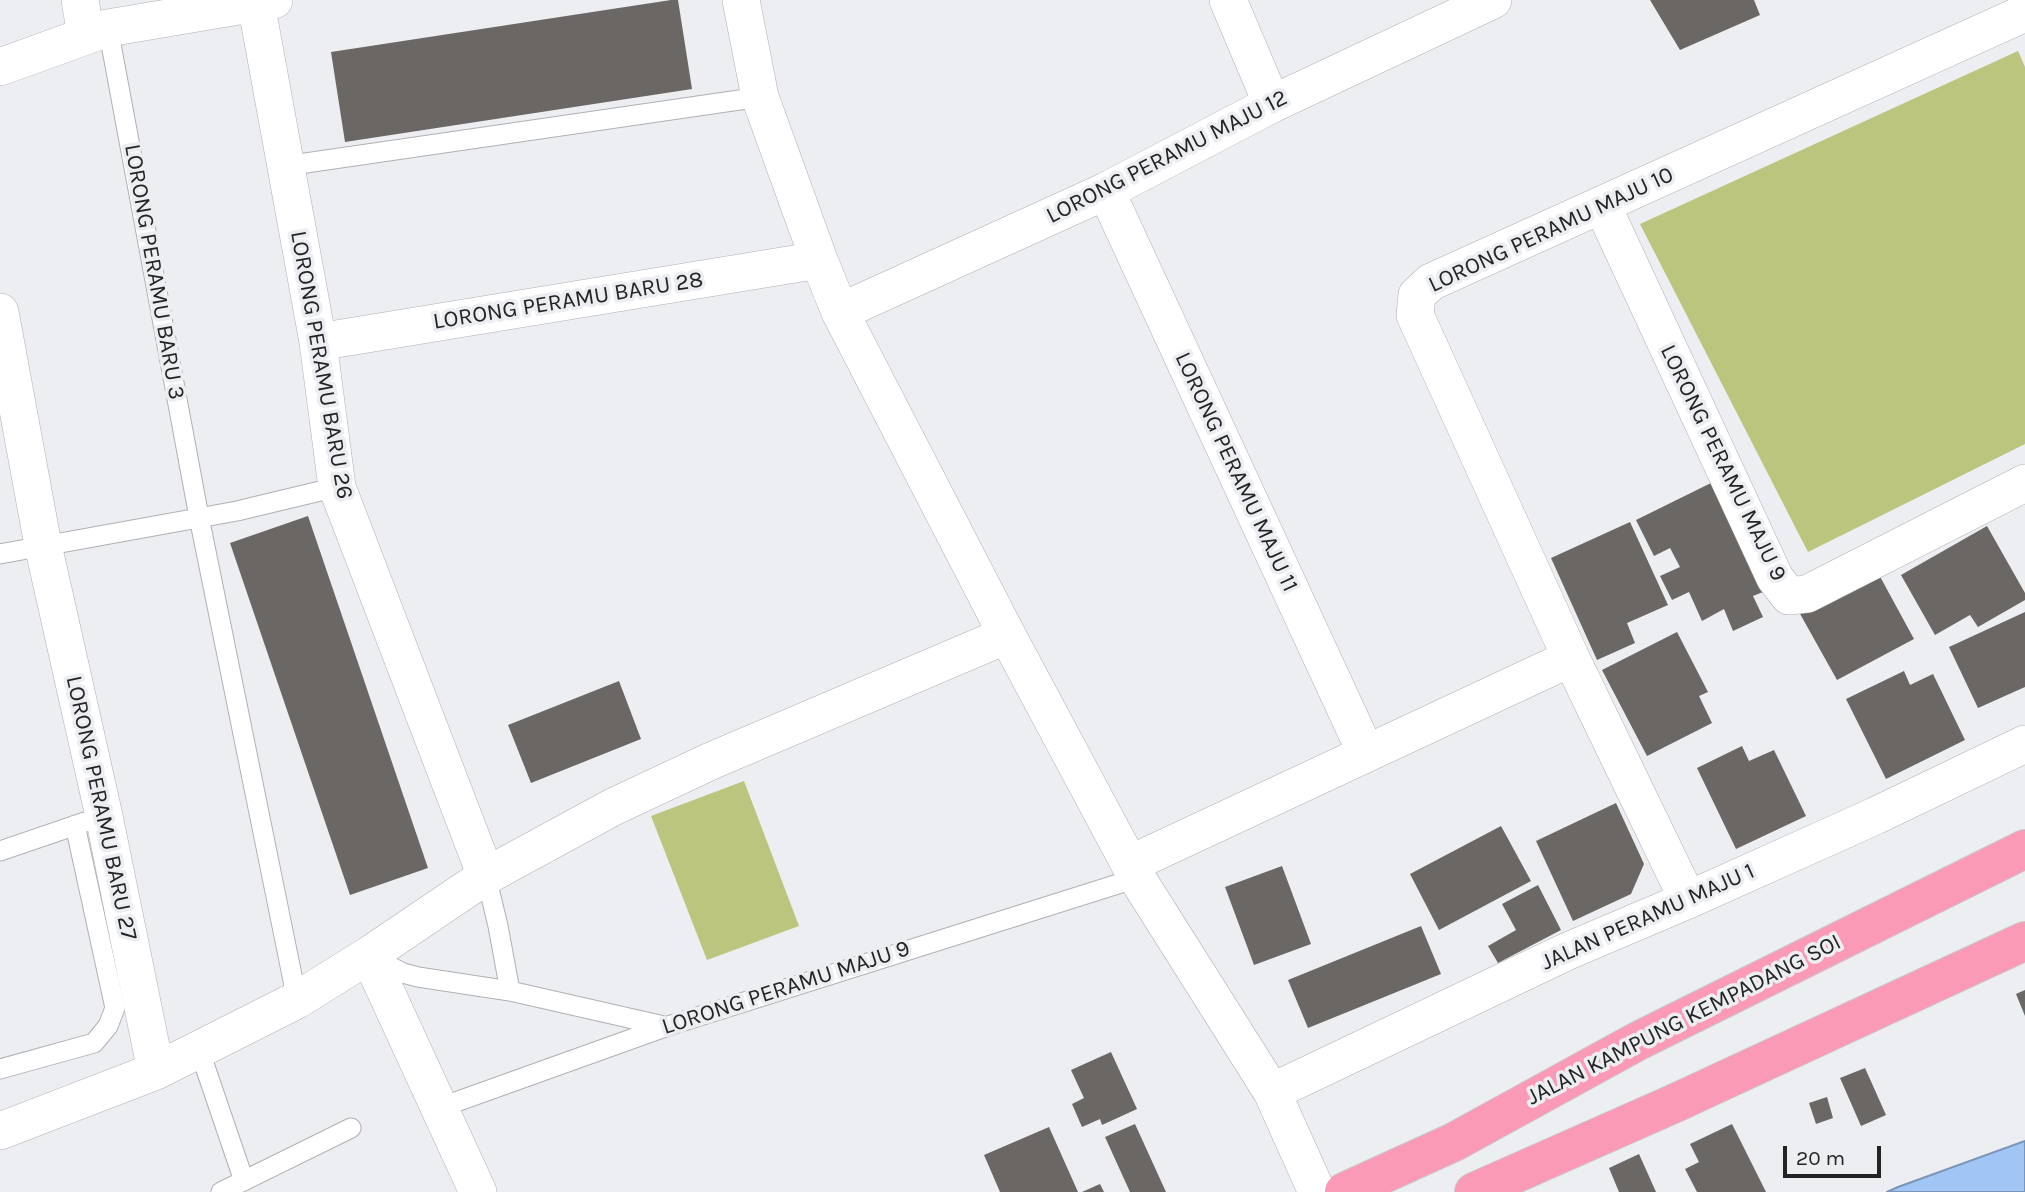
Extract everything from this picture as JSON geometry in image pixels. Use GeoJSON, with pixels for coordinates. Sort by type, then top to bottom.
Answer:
{"type":"FeatureCollection","features":[{"type":"Feature","properties":{"kind":"highway","name":"JALAN KAMPUNG KEMPADANG SOI"},"geometry":{"type":"LineString","coordinates":[[1344,1192],[1454,1142],[1638,1041],[2025,849]]}},
{"type":"Feature","properties":{"kind":"highway"},"geometry":{"type":"LineString","coordinates":[[1474,1192],[2025,942]]}},
{"type":"Feature","properties":{"kind":"street"},"geometry":{"type":"LineString","coordinates":[[741,0],[760,97],[840,312],[1133,871],[1272,1092],[1317,1192]]}},
{"type":"Feature","properties":{"kind":"street"},"geometry":{"type":"LineString","coordinates":[[1228,0],[1272,104]]}},
{"type":"Feature","properties":{"kind":"street","name":"LORONG PERAMU MAJU 12"},"geometry":{"type":"LineString","coordinates":[[840,312],[1106,191],[1272,104],[1493,0]]}},
{"type":"Feature","properties":{"kind":"street"},"geometry":{"type":"LineString","coordinates":[[0,67],[92,21],[262,1]]}},
{"type":"Feature","properties":{"kind":"street","name":"LORONG PERAMU BARU 26"},"geometry":{"type":"LineString","coordinates":[[262,1],[285,166],[318,342],[337,487],[486,876]]}},
{"type":"Feature","properties":{"kind":"street","name":"LORONG PERAMU MAJU 10"},"geometry":{"type":"LineString","coordinates":[[1688,900],[1571,658],[1415,316],[1417,295],[1431,282],[2025,13]]}},
{"type":"Feature","properties":{"kind":"street","name":"LORONG PERAMU MAJU 11"},"geometry":{"type":"LineString","coordinates":[[1106,191],[1366,753]]}},
{"type":"Feature","properties":{"kind":"street","name":"LORONG PERAMU MAJU 9"},"geometry":{"type":"LineString","coordinates":[[1602,205],[1775,578],[1789,596],[1807,594],[2025,483]]}},
{"type":"Feature","properties":{"kind":"street","name":"LORONG PERAMU BARU 28"},"geometry":{"type":"LineString","coordinates":[[318,342],[819,260]]}},
{"type":"Feature","properties":{"kind":"street","name":"LORONG PERAMU BARU 27"},"geometry":{"type":"LineString","coordinates":[[0,312],[90,820],[156,1071]]}},
{"type":"Feature","properties":{"kind":"street"},"geometry":{"type":"LineString","coordinates":[[0,1131],[156,1071],[297,1000],[486,876],[613,807],[711,761],[1007,635]]}},
{"type":"Feature","properties":{"kind":"street"},"geometry":{"type":"LineString","coordinates":[[1133,871],[1366,753],[1571,658]]}},
{"type":"Feature","properties":{"kind":"street","name":"JALAN PERAMU MAJU 1"},"geometry":{"type":"LineString","coordinates":[[1272,1092],[1568,951],[1875,816],[2025,744]]}},
{"type":"Feature","properties":{"kind":"street"},"geometry":{"type":"LineString","coordinates":[[369,955],[478,1192]]}},
{"type":"Feature","properties":{"kind":"lane","name":"LORONG PERAMU BARU 3"},"geometry":{"type":"LineString","coordinates":[[92,21],[199,517],[297,1000]]}},
{"type":"Feature","properties":{"kind":"lane"},"geometry":{"type":"LineString","coordinates":[[285,166],[760,97]]}},
{"type":"Feature","properties":{"kind":"lane"},"geometry":{"type":"LineString","coordinates":[[0,554],[237,510],[337,487]]}},
{"type":"Feature","properties":{"kind":"lane"},"geometry":{"type":"LineString","coordinates":[[0,851],[90,820],[115,1008],[107,1026],[94,1043],[0,1069]]}},
{"type":"Feature","properties":{"kind":"lane","name":"LORONG PERAMU MAJU 9"},"geometry":{"type":"LineString","coordinates":[[439,1108],[665,1027],[1133,871]]}},
{"type":"Feature","properties":{"kind":"lane"},"geometry":{"type":"LineString","coordinates":[[486,876],[510,991]]}},
{"type":"Feature","properties":{"kind":"lane"},"geometry":{"type":"LineString","coordinates":[[369,955],[403,973],[418,977],[510,991],[665,1027]]}},
{"type":"Feature","properties":{"kind":"lane"},"geometry":{"type":"LineString","coordinates":[[199,1049],[244,1181]]}},
{"type":"Feature","properties":{"kind":"lane"},"geometry":{"type":"LineString","coordinates":[[221,1192],[351,1128]]}},
{"type":"Feature","properties":{"kind":"green space"},"geometry":{"type":"Polygon","coordinates":[[[2018,51],[2025,67],[2025,444],[1808,552],[1640,224],[2018,51]]]}},
{"type":"Feature","properties":{"kind":"green space"},"geometry":{"type":"Polygon","coordinates":[[[744,781],[799,926],[707,960],[651,816],[744,781]]]}},
{"type":"Feature","properties":{"kind":"water"},"geometry":{"type":"Polygon","coordinates":[[[2025,1141],[2025,1192],[1887,1192],[1898,1187],[2025,1141]]]}},
{"type":"Feature","properties":{"kind":"building"},"geometry":{"type":"Polygon","coordinates":[[[678,0],[692,89],[345,142],[331,52],[678,0]]]}},
{"type":"Feature","properties":{"kind":"building"},"geometry":{"type":"Polygon","coordinates":[[[1650,0],[1754,0],[1760,15],[1680,50],[1650,0]]]}},
{"type":"Feature","properties":{"kind":"building"},"geometry":{"type":"Polygon","coordinates":[[[1711,483],[1763,592],[1753,596],[1763,617],[1733,631],[1724,609],[1702,621],[1689,592],[1672,600],[1660,576],[1680,567],[1670,548],[1654,556],[1636,520],[1711,483]]]}},
{"type":"Feature","properties":{"kind":"building"},"geometry":{"type":"Polygon","coordinates":[[[308,516],[428,868],[350,895],[230,543],[308,516]]]}},
{"type":"Feature","properties":{"kind":"building"},"geometry":{"type":"Polygon","coordinates":[[[1630,522],[1668,605],[1627,623],[1635,643],[1597,660],[1551,558],[1630,522]]]}},
{"type":"Feature","properties":{"kind":"building"},"geometry":{"type":"Polygon","coordinates":[[[1987,526],[2025,593],[2025,600],[1978,627],[1970,615],[1935,635],[1901,575],[1987,526]]]}},
{"type":"Feature","properties":{"kind":"building"},"geometry":{"type":"Polygon","coordinates":[[[1877,571],[1914,639],[1837,680],[1799,612],[1877,571]]]}},
{"type":"Feature","properties":{"kind":"building"},"geometry":{"type":"Polygon","coordinates":[[[2025,612],[2025,687],[1978,708],[1949,647],[2025,612]]]}},
{"type":"Feature","properties":{"kind":"building"},"geometry":{"type":"Polygon","coordinates":[[[1677,632],[1708,692],[1699,696],[1712,723],[1647,756],[1602,670],[1677,632]]]}},
{"type":"Feature","properties":{"kind":"building"},"geometry":{"type":"Polygon","coordinates":[[[1904,671],[1910,685],[1933,674],[1965,740],[1886,779],[1846,699],[1904,671]]]}},
{"type":"Feature","properties":{"kind":"building"},"geometry":{"type":"Polygon","coordinates":[[[619,681],[641,739],[531,783],[508,725],[619,681]]]}},
{"type":"Feature","properties":{"kind":"building"},"geometry":{"type":"Polygon","coordinates":[[[1742,746],[1749,761],[1774,750],[1806,816],[1736,849],[1697,768],[1742,746]]]}},
{"type":"Feature","properties":{"kind":"building"},"geometry":{"type":"Polygon","coordinates":[[[1616,803],[1644,864],[1631,894],[1573,921],[1536,841],[1616,803]]]}},
{"type":"Feature","properties":{"kind":"building"},"geometry":{"type":"Polygon","coordinates":[[[1501,826],[1531,881],[1439,930],[1410,874],[1501,826]]]}},
{"type":"Feature","properties":{"kind":"building"},"geometry":{"type":"Polygon","coordinates":[[[1282,866],[1311,944],[1254,965],[1225,887],[1282,866]]]}},
{"type":"Feature","properties":{"kind":"building"},"geometry":{"type":"Polygon","coordinates":[[[1538,885],[1561,930],[1498,963],[1488,946],[1516,930],[1502,904],[1538,885]]]}},
{"type":"Feature","properties":{"kind":"building"},"geometry":{"type":"Polygon","coordinates":[[[1421,926],[1441,974],[1308,1028],[1288,980],[1421,926]]]}},
{"type":"Feature","properties":{"kind":"building"},"geometry":{"type":"Polygon","coordinates":[[[2025,990],[2025,1016],[2016,994],[2025,990]]]}},
{"type":"Feature","properties":{"kind":"building"},"geometry":{"type":"Polygon","coordinates":[[[1111,1052],[1137,1109],[1102,1125],[1100,1119],[1082,1127],[1072,1104],[1084,1098],[1071,1070],[1111,1052]]]}},
{"type":"Feature","properties":{"kind":"building"},"geometry":{"type":"Polygon","coordinates":[[[1865,1068],[1886,1115],[1861,1126],[1840,1078],[1865,1068]]]}},
{"type":"Feature","properties":{"kind":"building"},"geometry":{"type":"Polygon","coordinates":[[[1827,1097],[1833,1118],[1816,1124],[1809,1103],[1827,1097]]]}},
{"type":"Feature","properties":{"kind":"building"},"geometry":{"type":"Polygon","coordinates":[[[1135,1124],[1166,1192],[1130,1192],[1105,1137],[1135,1124]]]}},
{"type":"Feature","properties":{"kind":"building"},"geometry":{"type":"Polygon","coordinates":[[[1732,1124],[1766,1192],[1697,1192],[1685,1169],[1699,1162],[1690,1144],[1732,1124]]]}},
{"type":"Feature","properties":{"kind":"building"},"geometry":{"type":"Polygon","coordinates":[[[1049,1127],[1078,1192],[1000,1192],[984,1155],[1049,1127]]]}},
{"type":"Feature","properties":{"kind":"building"},"geometry":{"type":"Polygon","coordinates":[[[1639,1154],[1656,1192],[1619,1192],[1609,1168],[1639,1154]]]}},
{"type":"Feature","properties":{"kind":"building"},"geometry":{"type":"Polygon","coordinates":[[[1100,1184],[1104,1192],[1082,1192],[1100,1184]]]}}]}
